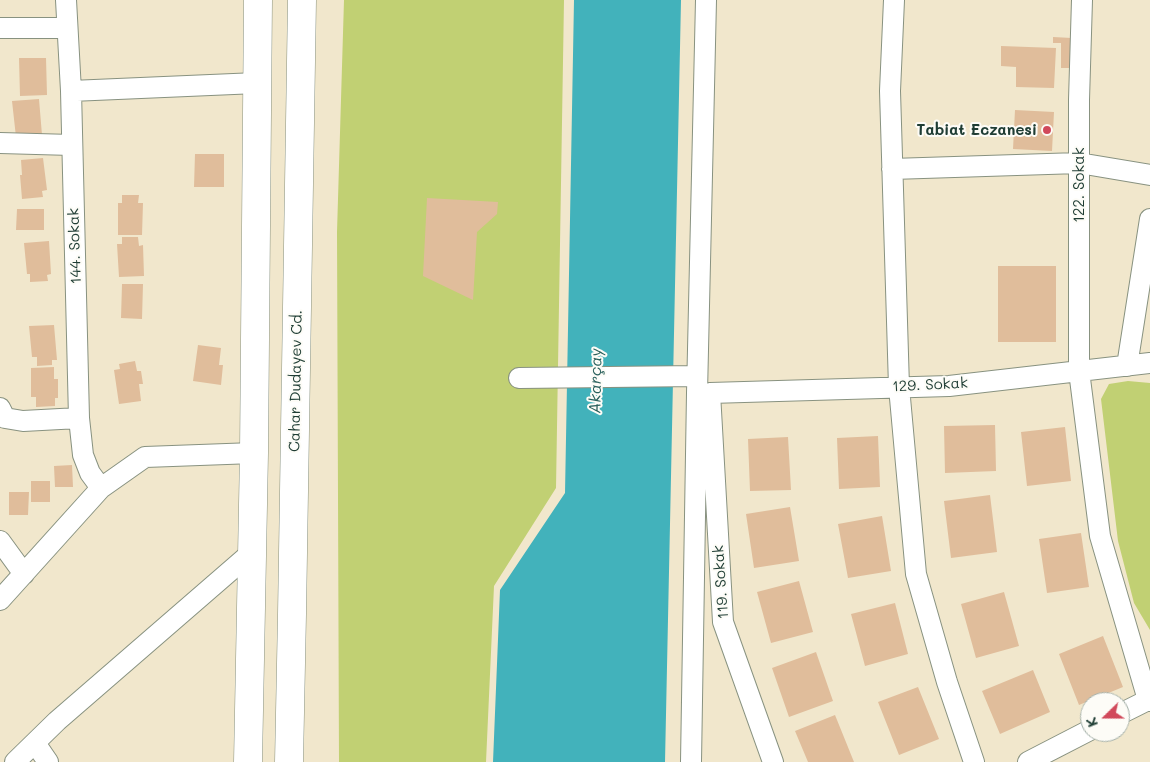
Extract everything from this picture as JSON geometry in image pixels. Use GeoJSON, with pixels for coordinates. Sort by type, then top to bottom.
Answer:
{"type":"FeatureCollection","features":[{"type":"Feature","properties":{"kind":"main road"},"geometry":{"type":"LineString","coordinates":[[248,762],[254,453],[258,0]]}},
{"type":"Feature","properties":{"kind":"main road","name":"Cahar Dudayev Cd."},"geometry":{"type":"LineString","coordinates":[[289,762],[302,0]]}},
{"type":"Feature","properties":{"kind":"street","name":"144. Sokak"},"geometry":{"type":"LineString","coordinates":[[66,0],[71,91],[79,418],[83,454],[90,473],[101,488]]}},
{"type":"Feature","properties":{"kind":"street"},"geometry":{"type":"LineString","coordinates":[[691,762],[706,0]]}},
{"type":"Feature","properties":{"kind":"street"},"geometry":{"type":"LineString","coordinates":[[894,0],[890,91],[899,387],[916,574],[947,682],[974,762]]}},
{"type":"Feature","properties":{"kind":"street","name":"122. Sokak"},"geometry":{"type":"LineString","coordinates":[[1082,0],[1079,100],[1079,371],[1100,536],[1149,700]]}},
{"type":"Feature","properties":{"kind":"street"},"geometry":{"type":"LineString","coordinates":[[0,28],[68,28]]}},
{"type":"Feature","properties":{"kind":"street"},"geometry":{"type":"LineString","coordinates":[[71,91],[257,83]]}},
{"type":"Feature","properties":{"kind":"street"},"geometry":{"type":"LineString","coordinates":[[0,143],[72,145]]}},
{"type":"Feature","properties":{"kind":"street"},"geometry":{"type":"LineString","coordinates":[[892,170],[1079,163],[1150,175]]}},
{"type":"Feature","properties":{"kind":"street"},"geometry":{"type":"LineString","coordinates":[[1127,366],[1150,219]]}},
{"type":"Feature","properties":{"kind":"street","name":"129. Sokak"},"geometry":{"type":"LineString","coordinates":[[710,393],[949,386],[1150,363]]}},
{"type":"Feature","properties":{"kind":"street"},"geometry":{"type":"LineString","coordinates":[[519,378],[698,376]]}},
{"type":"Feature","properties":{"kind":"street","name":"119. Sokak"},"geometry":{"type":"LineString","coordinates":[[710,393],[723,622],[773,762]]}},
{"type":"Feature","properties":{"kind":"street"},"geometry":{"type":"LineString","coordinates":[[0,408],[5,418],[23,420],[79,418]]}},
{"type":"Feature","properties":{"kind":"street"},"geometry":{"type":"LineString","coordinates":[[2,592],[24,574],[101,488],[146,457],[254,453]]}},
{"type":"Feature","properties":{"kind":"street"},"geometry":{"type":"LineString","coordinates":[[0,541],[24,574]]}},
{"type":"Feature","properties":{"kind":"street"},"geometry":{"type":"LineString","coordinates":[[15,762],[57,721],[252,552]]}},
{"type":"Feature","properties":{"kind":"street"},"geometry":{"type":"LineString","coordinates":[[1130,709],[1149,700]]}},
{"type":"Feature","properties":{"kind":"street"},"geometry":{"type":"LineString","coordinates":[[1028,762],[1080,735]]}},
{"type":"Feature","properties":{"kind":"street"},"geometry":{"type":"LineString","coordinates":[[35,743],[48,762]]}},
{"type":"Feature","properties":{"kind":"green space"},"geometry":{"type":"Polygon","coordinates":[[[344,0],[564,0],[556,488],[494,586],[486,762],[339,762],[337,232],[344,0]]]}},
{"type":"Feature","properties":{"kind":"green space"},"geometry":{"type":"Polygon","coordinates":[[[1128,381],[1150,383],[1150,630],[1134,603],[1118,541],[1101,399],[1109,384],[1128,381]]]}},
{"type":"Feature","properties":{"kind":"water","name":"Akarçay"},"geometry":{"type":"Polygon","coordinates":[[[574,0],[681,0],[665,762],[493,762],[500,590],[565,493],[574,0]]]}},
{"type":"Feature","properties":{"kind":"building"},"geometry":{"type":"Polygon","coordinates":[[[1053,37],[1072,38],[1071,68],[1061,68],[1061,43],[1053,43],[1053,37]]]}},
{"type":"Feature","properties":{"kind":"building"},"geometry":{"type":"Polygon","coordinates":[[[1001,46],[1056,48],[1054,88],[1016,87],[1016,67],[1001,66],[1001,46]]]}},
{"type":"Feature","properties":{"kind":"building"},"geometry":{"type":"Polygon","coordinates":[[[19,58],[46,58],[47,95],[20,96],[19,58]]]}},
{"type":"Feature","properties":{"kind":"building"},"geometry":{"type":"Polygon","coordinates":[[[39,99],[42,135],[16,137],[12,101],[39,99]]]}},
{"type":"Feature","properties":{"kind":"building"},"geometry":{"type":"Polygon","coordinates":[[[1015,110],[1054,112],[1052,151],[1013,149],[1015,110]]]}},
{"type":"Feature","properties":{"kind":"building"},"geometry":{"type":"Polygon","coordinates":[[[195,154],[224,154],[224,187],[194,187],[195,154]]]}},
{"type":"Feature","properties":{"kind":"building"},"geometry":{"type":"Polygon","coordinates":[[[43,158],[47,190],[42,191],[43,197],[22,199],[21,160],[43,158]]]}},
{"type":"Feature","properties":{"kind":"building"},"geometry":{"type":"Polygon","coordinates":[[[122,195],[139,195],[138,203],[143,203],[142,235],[118,235],[118,203],[122,203],[122,195]]]}},
{"type":"Feature","properties":{"kind":"building"},"geometry":{"type":"Polygon","coordinates":[[[427,198],[498,202],[497,214],[477,232],[473,300],[423,276],[427,198]]]}},
{"type":"Feature","properties":{"kind":"building"},"geometry":{"type":"Polygon","coordinates":[[[17,209],[44,209],[44,230],[16,230],[17,209]]]}},
{"type":"Feature","properties":{"kind":"building"},"geometry":{"type":"Polygon","coordinates":[[[122,237],[138,237],[139,246],[143,245],[144,276],[119,277],[117,244],[122,244],[122,237]]]}},
{"type":"Feature","properties":{"kind":"building"},"geometry":{"type":"Polygon","coordinates":[[[49,241],[51,274],[47,275],[48,281],[30,282],[30,274],[27,274],[24,243],[49,241]]]}},
{"type":"Feature","properties":{"kind":"building"},"geometry":{"type":"Polygon","coordinates":[[[998,266],[1056,266],[1056,342],[998,342],[998,266]]]}},
{"type":"Feature","properties":{"kind":"building"},"geometry":{"type":"Polygon","coordinates":[[[122,284],[143,284],[142,319],[121,318],[122,284]]]}},
{"type":"Feature","properties":{"kind":"building"},"geometry":{"type":"Polygon","coordinates":[[[54,325],[57,360],[52,360],[52,365],[37,366],[37,357],[32,357],[29,326],[54,325]]]}},
{"type":"Feature","properties":{"kind":"building"},"geometry":{"type":"Polygon","coordinates":[[[198,345],[221,348],[219,365],[223,365],[221,385],[193,381],[198,345]]]}},
{"type":"Feature","properties":{"kind":"building"},"geometry":{"type":"Polygon","coordinates":[[[135,361],[137,371],[141,371],[143,384],[139,384],[141,401],[119,404],[114,370],[120,369],[119,364],[135,361]]]}},
{"type":"Feature","properties":{"kind":"building"},"geometry":{"type":"Polygon","coordinates":[[[54,367],[54,379],[58,379],[58,398],[55,398],[55,406],[36,407],[36,397],[31,397],[31,368],[54,367]]]}},
{"type":"Feature","properties":{"kind":"building"},"geometry":{"type":"Polygon","coordinates":[[[995,425],[996,471],[945,473],[944,426],[995,425]]]}},
{"type":"Feature","properties":{"kind":"building"},"geometry":{"type":"Polygon","coordinates":[[[1065,427],[1071,481],[1027,486],[1021,432],[1065,427]]]}},
{"type":"Feature","properties":{"kind":"building"},"geometry":{"type":"Polygon","coordinates":[[[878,436],[880,487],[839,489],[837,438],[878,436]]]}},
{"type":"Feature","properties":{"kind":"building"},"geometry":{"type":"Polygon","coordinates":[[[788,437],[791,490],[750,491],[748,439],[788,437]]]}},
{"type":"Feature","properties":{"kind":"building"},"geometry":{"type":"Polygon","coordinates":[[[72,465],[73,487],[55,487],[54,466],[72,465]]]}},
{"type":"Feature","properties":{"kind":"building"},"geometry":{"type":"Polygon","coordinates":[[[31,481],[50,481],[50,502],[31,502],[31,481]]]}},
{"type":"Feature","properties":{"kind":"building"},"geometry":{"type":"Polygon","coordinates":[[[9,492],[29,492],[28,515],[9,515],[9,492]]]}},
{"type":"Feature","properties":{"kind":"building"},"geometry":{"type":"Polygon","coordinates":[[[990,495],[997,552],[951,558],[944,501],[990,495]]]}},
{"type":"Feature","properties":{"kind":"building"},"geometry":{"type":"Polygon","coordinates":[[[790,507],[799,561],[754,568],[746,514],[790,507]]]}},
{"type":"Feature","properties":{"kind":"building"},"geometry":{"type":"Polygon","coordinates":[[[882,516],[891,571],[848,578],[838,524],[882,516]]]}},
{"type":"Feature","properties":{"kind":"building"},"geometry":{"type":"Polygon","coordinates":[[[1081,533],[1089,587],[1047,593],[1039,539],[1081,533]]]}},
{"type":"Feature","properties":{"kind":"building"},"geometry":{"type":"Polygon","coordinates":[[[799,581],[813,632],[771,643],[757,592],[799,581]]]}},
{"type":"Feature","properties":{"kind":"building"},"geometry":{"type":"Polygon","coordinates":[[[1004,592],[1019,646],[976,658],[961,604],[1004,592]]]}},
{"type":"Feature","properties":{"kind":"building"},"geometry":{"type":"Polygon","coordinates":[[[895,603],[908,654],[865,666],[851,614],[895,603]]]}},
{"type":"Feature","properties":{"kind":"building"},"geometry":{"type":"Polygon","coordinates":[[[1103,636],[1123,687],[1111,692],[1080,692],[1079,705],[1059,654],[1103,636]]]}},
{"type":"Feature","properties":{"kind":"building"},"geometry":{"type":"Polygon","coordinates":[[[816,652],[833,701],[789,717],[772,668],[816,652]]]}},
{"type":"Feature","properties":{"kind":"building"},"geometry":{"type":"Polygon","coordinates":[[[1033,670],[1050,712],[1000,734],[982,691],[1033,670]]]}},
{"type":"Feature","properties":{"kind":"building"},"geometry":{"type":"Polygon","coordinates":[[[918,687],[939,739],[899,755],[878,702],[918,687]]]}},
{"type":"Feature","properties":{"kind":"building"},"geometry":{"type":"Polygon","coordinates":[[[835,715],[854,762],[808,762],[795,731],[835,715]]]}},
{"type":"Feature","properties":{"kind":"place","name":"Tabiat Eczanesi"},"geometry":{"type":"Point","coordinates":[1047,130]}}]}
